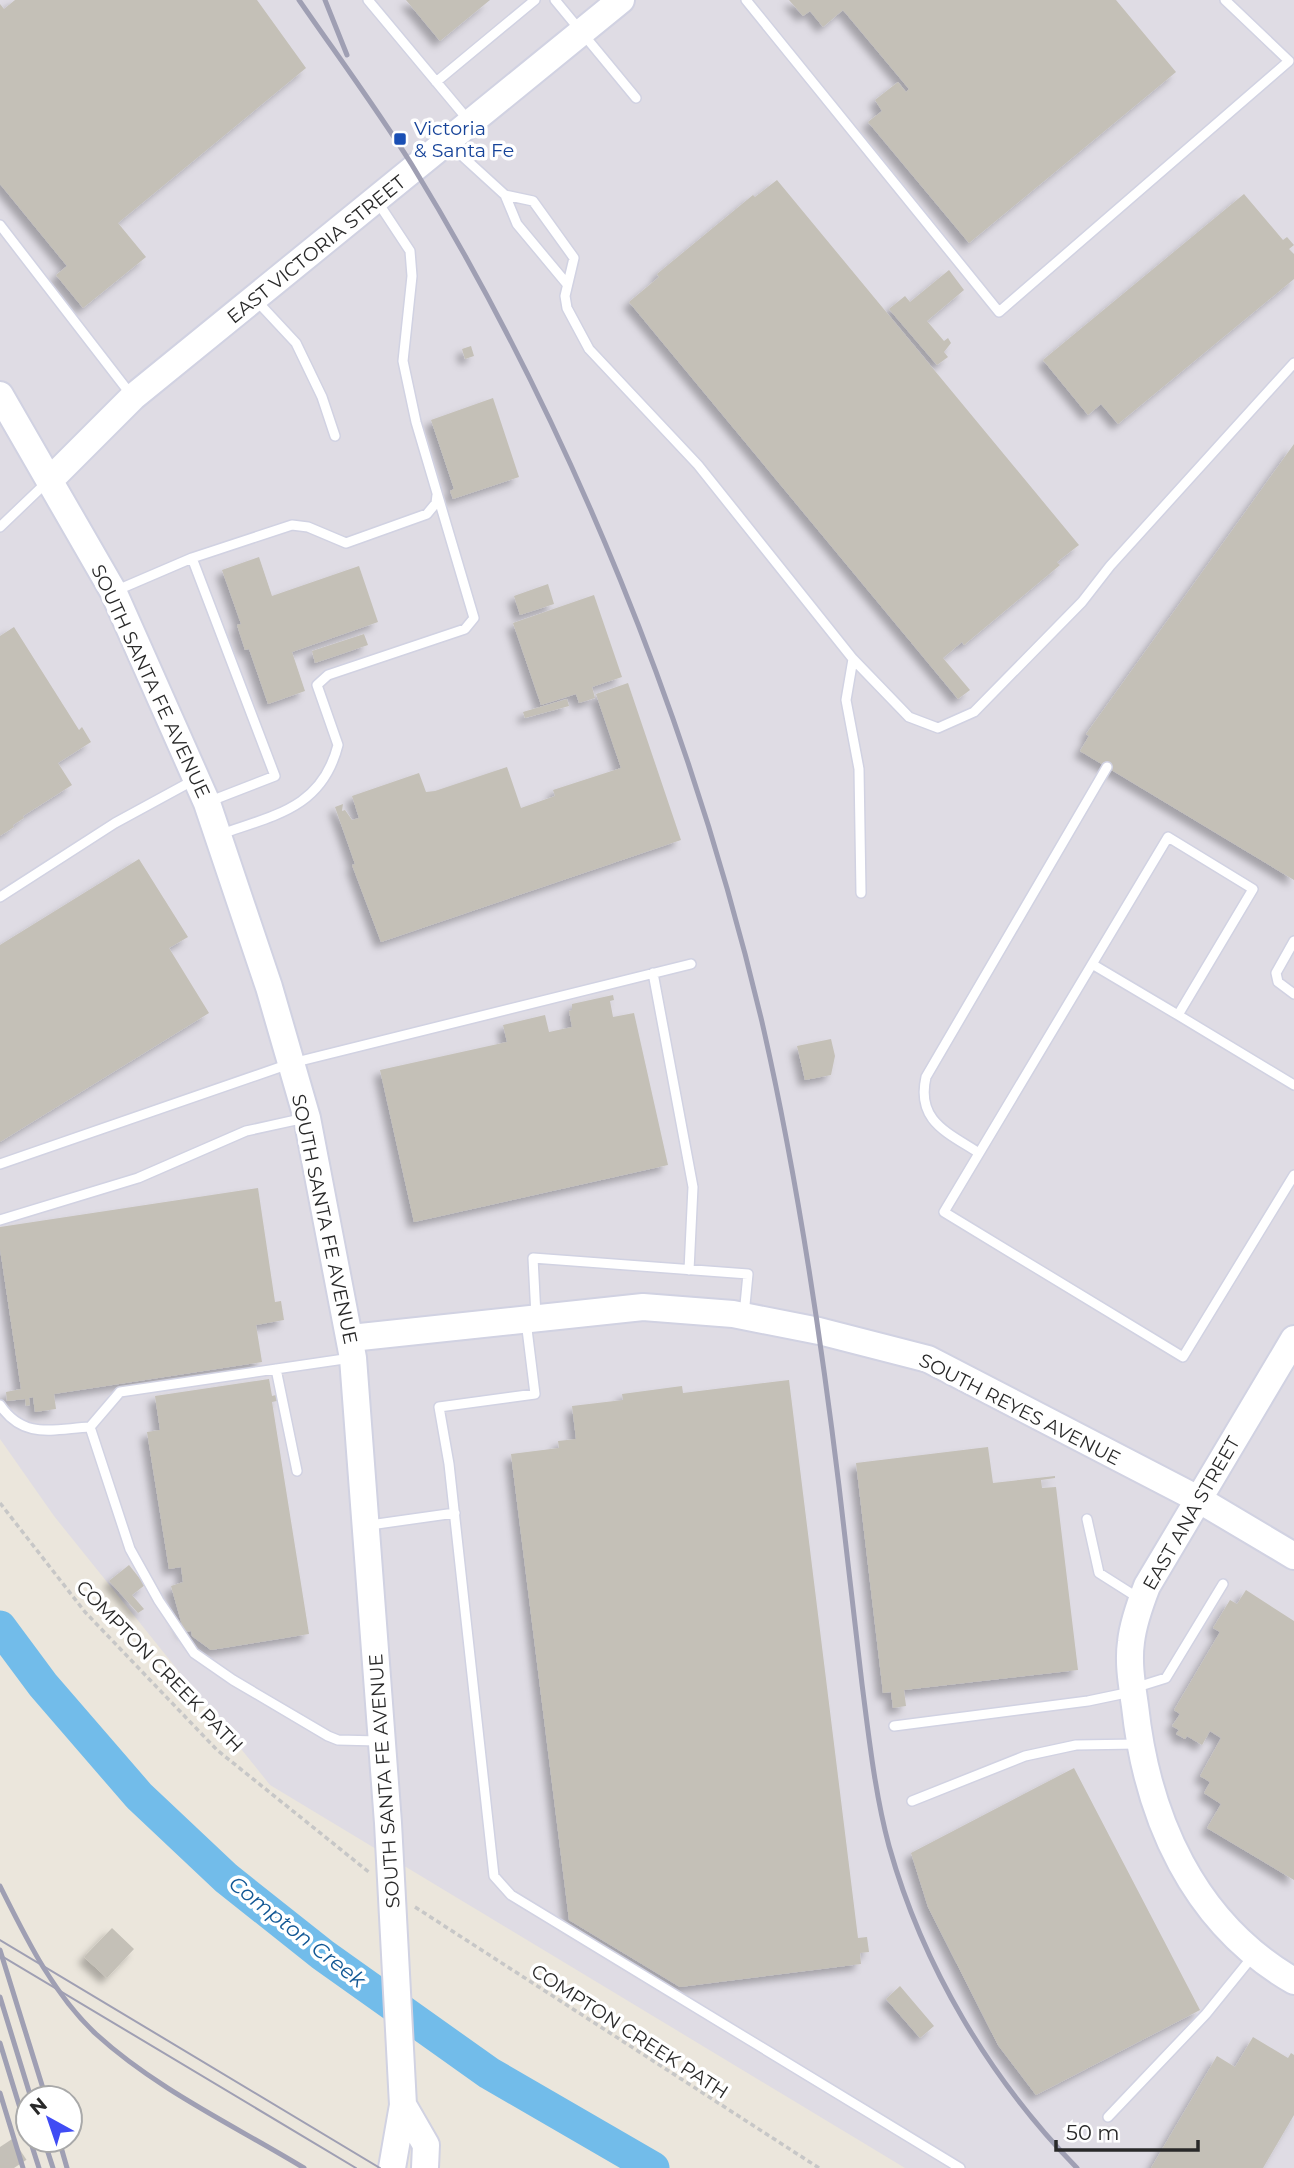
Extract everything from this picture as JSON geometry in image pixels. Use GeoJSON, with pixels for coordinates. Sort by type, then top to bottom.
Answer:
{"type":"FeatureCollection","features":[{"type":"Feature","properties":{"kind":"street","name":"EAST VICTORIA STREET"},"geometry":{"type":"LineString","coordinates":[[51,479],[133,397],[618,1]]}},
{"type":"Feature","properties":{"kind":"street","name":"SOUTH SANTA FE AVENUE"},"geometry":{"type":"LineString","coordinates":[[0,395],[51,479],[113,592],[201,791],[218,835],[292,1063],[307,1118],[352,1348],[382,1741],[403,2105],[392,2168]]}},
{"type":"Feature","properties":{"kind":"street","name":"SOUTH REYES AVENUE"},"geometry":{"type":"LineString","coordinates":[[352,1348],[531,1319],[643,1307],[744,1316],[819,1331],[928,1359],[1198,1499],[1294,1556]]}},
{"type":"Feature","properties":{"kind":"street","name":"EAST ANA STREET"},"geometry":{"type":"LineString","coordinates":[[1294,1339],[1166,1549],[1142,1600],[1130,1644],[1138,1744],[1154,1801],[1184,1869],[1222,1924],[1254,1955],[1294,1981]]}},
{"type":"Feature","properties":{"kind":"street","name":"SOUTH SANTA FE AVENUE"},"geometry":{"type":"LineString","coordinates":[[403,2105],[426,2145],[425,2168]]}},
{"type":"Feature","properties":{"kind":"lane"},"geometry":{"type":"LineString","coordinates":[[368,0],[470,123]]}},
{"type":"Feature","properties":{"kind":"lane"},"geometry":{"type":"LineString","coordinates":[[436,82],[535,0]]}},
{"type":"Feature","properties":{"kind":"lane"},"geometry":{"type":"LineString","coordinates":[[555,0],[636,97]]}},
{"type":"Feature","properties":{"kind":"lane"},"geometry":{"type":"LineString","coordinates":[[746,0],[999,312],[1289,61],[1225,0]]}},
{"type":"Feature","properties":{"kind":"lane"},"geometry":{"type":"LineString","coordinates":[[446,142],[505,195],[517,224],[566,284]]}},
{"type":"Feature","properties":{"kind":"lane"},"geometry":{"type":"LineString","coordinates":[[505,195],[533,201],[574,258],[566,284],[567,309],[589,349],[698,465],[853,659],[909,717],[938,728],[974,712],[1082,602],[1110,566],[1294,363]]}},
{"type":"Feature","properties":{"kind":"lane"},"geometry":{"type":"LineString","coordinates":[[218,835],[299,804],[316,790],[338,745],[317,685],[319,681],[328,675],[465,629],[474,618],[416,422],[403,361],[412,276],[410,251],[376,199]]}},
{"type":"Feature","properties":{"kind":"lane"},"geometry":{"type":"LineString","coordinates":[[0,225],[133,397]]}},
{"type":"Feature","properties":{"kind":"lane"},"geometry":{"type":"LineString","coordinates":[[254,298],[296,343],[322,397],[335,436]]}},
{"type":"Feature","properties":{"kind":"lane"},"geometry":{"type":"LineString","coordinates":[[0,527],[51,479]]}},
{"type":"Feature","properties":{"kind":"lane"},"geometry":{"type":"LineString","coordinates":[[113,592],[192,558],[292,525],[308,527],[346,542],[427,514],[436,503],[438,494]]}},
{"type":"Feature","properties":{"kind":"lane"},"geometry":{"type":"LineString","coordinates":[[0,897],[115,823],[201,791],[275,776],[192,558]]}},
{"type":"Feature","properties":{"kind":"lane"},"geometry":{"type":"LineString","coordinates":[[853,659],[846,700],[859,769],[860,893]]}},
{"type":"Feature","properties":{"kind":"lane"},"geometry":{"type":"LineString","coordinates":[[979,1153],[944,1130],[930,1117],[922,1097],[926,1077],[1107,767]]}},
{"type":"Feature","properties":{"kind":"lane"},"geometry":{"type":"LineString","coordinates":[[1178,1015],[1253,889],[1168,837],[944,1212],[1183,1357],[1294,1175]]}},
{"type":"Feature","properties":{"kind":"lane"},"geometry":{"type":"LineString","coordinates":[[1294,941],[1276,973],[1278,982],[1294,994]]}},
{"type":"Feature","properties":{"kind":"lane"},"geometry":{"type":"LineString","coordinates":[[0,1164],[292,1063],[691,964]]}},
{"type":"Feature","properties":{"kind":"lane"},"geometry":{"type":"LineString","coordinates":[[1092,964],[1294,1085]]}},
{"type":"Feature","properties":{"kind":"lane"},"geometry":{"type":"LineString","coordinates":[[653,973],[694,1188],[690,1270]]}},
{"type":"Feature","properties":{"kind":"lane"},"geometry":{"type":"LineString","coordinates":[[0,1220],[138,1178],[246,1131],[307,1118]]}},
{"type":"Feature","properties":{"kind":"lane"},"geometry":{"type":"LineString","coordinates":[[744,1316],[748,1274],[533,1258],[531,1319],[535,1394],[439,1407],[455,1513],[494,1876],[511,1895],[960,2168]]}},
{"type":"Feature","properties":{"kind":"lane"},"geometry":{"type":"LineString","coordinates":[[0,1405],[7,1415],[29,1430],[90,1427],[120,1392],[276,1369],[352,1348]]}},
{"type":"Feature","properties":{"kind":"lane"},"geometry":{"type":"LineString","coordinates":[[276,1369],[297,1471]]}},
{"type":"Feature","properties":{"kind":"lane"},"geometry":{"type":"LineString","coordinates":[[90,1427],[130,1549],[159,1601],[194,1653],[233,1680],[328,1736],[338,1740],[382,1741]]}},
{"type":"Feature","properties":{"kind":"lane"},"geometry":{"type":"LineString","coordinates":[[366,1526],[455,1513]]}},
{"type":"Feature","properties":{"kind":"lane"},"geometry":{"type":"LineString","coordinates":[[1087,1519],[1099,1573],[1142,1600]]}},
{"type":"Feature","properties":{"kind":"lane"},"geometry":{"type":"LineString","coordinates":[[894,1726],[1088,1701],[1133,1690],[1166,1678],[1223,1584]]}},
{"type":"Feature","properties":{"kind":"lane"},"geometry":{"type":"LineString","coordinates":[[912,1801],[1025,1756],[1076,1745],[1138,1744]]}},
{"type":"Feature","properties":{"kind":"lane"},"geometry":{"type":"LineString","coordinates":[[1108,2117],[1206,2014],[1254,1955]]}},
{"type":"Feature","properties":{"kind":"path","name":"COMPTON CREEK PATH"},"geometry":{"type":"LineString","coordinates":[[0,1503],[85,1612],[217,1751],[351,1858]]}},
{"type":"Feature","properties":{"kind":"path","name":"COMPTON CREEK PATH"},"geometry":{"type":"LineString","coordinates":[[427,1916],[819,2168]]}},
{"type":"Feature","properties":{"kind":"shaded area"},"geometry":{"type":"Polygon","coordinates":[[[0,0],[1294,0],[1294,2168],[905,2168],[270,1785],[54,1516],[0,1439],[0,0]]]}},
{"type":"Feature","properties":{"kind":"building"},"geometry":{"type":"Polygon","coordinates":[[[15,0],[257,0],[306,68],[118,223],[146,257],[83,308],[56,275],[67,266],[0,184],[0,4],[4,9],[15,0]]]}},
{"type":"Feature","properties":{"kind":"building"},"geometry":{"type":"Polygon","coordinates":[[[406,0],[490,0],[440,41],[406,0]]]}},
{"type":"Feature","properties":{"kind":"building"},"geometry":{"type":"Polygon","coordinates":[[[789,0],[1116,0],[1176,72],[969,243],[868,122],[882,111],[875,100],[898,82],[906,92],[909,89],[843,10],[823,27],[810,11],[803,16],[789,0]]]}},
{"type":"Feature","properties":{"kind":"building"},"geometry":{"type":"Polygon","coordinates":[[[777,180],[1079,545],[1057,562],[1060,565],[964,645],[962,642],[943,658],[970,690],[958,699],[629,302],[659,277],[657,274],[753,195],[755,197],[777,180]]]}},
{"type":"Feature","properties":{"kind":"building"},"geometry":{"type":"Polygon","coordinates":[[[1244,194],[1283,240],[1287,237],[1294,245],[1289,249],[1294,254],[1294,279],[1118,424],[1101,404],[1088,415],[1043,360],[1244,194]]]}},
{"type":"Feature","properties":{"kind":"building"},"geometry":{"type":"Polygon","coordinates":[[[949,270],[964,290],[927,321],[944,341],[948,338],[951,343],[944,352],[948,357],[937,365],[889,309],[905,296],[910,302],[949,270]]]}},
{"type":"Feature","properties":{"kind":"building"},"geometry":{"type":"Polygon","coordinates":[[[471,346],[474,356],[465,359],[462,349],[471,346]]]}},
{"type":"Feature","properties":{"kind":"building"},"geometry":{"type":"Polygon","coordinates":[[[493,398],[519,477],[453,499],[450,491],[454,489],[431,420],[493,398]]]}},
{"type":"Feature","properties":{"kind":"building"},"geometry":{"type":"Polygon","coordinates":[[[1294,444],[1294,880],[1080,751],[1089,736],[1086,734],[1294,444]]]}},
{"type":"Feature","properties":{"kind":"building"},"geometry":{"type":"Polygon","coordinates":[[[259,557],[272,596],[359,566],[378,622],[292,652],[305,691],[268,704],[249,649],[245,650],[237,625],[241,624],[222,570],[259,557]]]}},
{"type":"Feature","properties":{"kind":"building"},"geometry":{"type":"Polygon","coordinates":[[[548,584],[554,604],[520,615],[514,596],[548,584]]]}},
{"type":"Feature","properties":{"kind":"building"},"geometry":{"type":"Polygon","coordinates":[[[594,595],[622,677],[592,687],[595,698],[579,703],[576,694],[541,705],[513,623],[594,595]]]}},
{"type":"Feature","properties":{"kind":"building"},"geometry":{"type":"Polygon","coordinates":[[[14,627],[79,730],[82,727],[91,742],[58,763],[72,785],[23,816],[14,827],[0,836],[0,636],[14,627]]]}},
{"type":"Feature","properties":{"kind":"building"},"geometry":{"type":"Polygon","coordinates":[[[364,634],[368,645],[315,663],[312,651],[364,634]]]}},
{"type":"Feature","properties":{"kind":"building"},"geometry":{"type":"Polygon","coordinates":[[[628,683],[681,840],[381,942],[352,865],[355,864],[335,807],[343,804],[342,811],[345,810],[352,820],[359,818],[352,796],[419,773],[426,792],[507,767],[521,808],[555,796],[553,790],[621,768],[596,694],[628,683]]]}},
{"type":"Feature","properties":{"kind":"building"},"geometry":{"type":"Polygon","coordinates":[[[567,699],[569,706],[525,718],[523,712],[567,699]]]}},
{"type":"Feature","properties":{"kind":"building"},"geometry":{"type":"Polygon","coordinates":[[[139,859],[188,937],[169,948],[209,1013],[0,1142],[0,945],[139,859]]]}},
{"type":"Feature","properties":{"kind":"building"},"geometry":{"type":"Polygon","coordinates":[[[613,995],[614,1000],[610,1001],[613,1017],[634,1013],[668,1165],[414,1222],[380,1070],[507,1042],[503,1025],[545,1015],[549,1032],[572,1027],[569,1011],[572,1010],[572,1004],[613,995]]]}},
{"type":"Feature","properties":{"kind":"building"},"geometry":{"type":"Polygon","coordinates":[[[831,1039],[835,1056],[831,1075],[805,1080],[797,1046],[831,1039]]]}},
{"type":"Feature","properties":{"kind":"building"},"geometry":{"type":"Polygon","coordinates":[[[258,1188],[275,1302],[281,1301],[284,1320],[256,1325],[262,1362],[54,1394],[56,1409],[35,1412],[33,1397],[29,1398],[30,1405],[26,1406],[25,1399],[7,1401],[6,1392],[21,1389],[0,1249],[0,1227],[258,1188]]]}},
{"type":"Feature","properties":{"kind":"building"},"geometry":{"type":"Polygon","coordinates":[[[269,1379],[272,1396],[276,1395],[277,1401],[272,1402],[309,1634],[211,1650],[192,1636],[191,1631],[184,1632],[171,1586],[183,1582],[181,1567],[169,1569],[147,1432],[160,1430],[155,1396],[269,1379]]]}},
{"type":"Feature","properties":{"kind":"building"},"geometry":{"type":"Polygon","coordinates":[[[789,1380],[858,1938],[867,1937],[869,1952],[860,1953],[861,1964],[680,1987],[569,1920],[511,1454],[559,1448],[558,1441],[576,1439],[572,1406],[623,1400],[622,1394],[682,1386],[683,1393],[789,1380]]]}},
{"type":"Feature","properties":{"kind":"building"},"geometry":{"type":"Polygon","coordinates":[[[988,1447],[993,1483],[1055,1476],[1041,1480],[1042,1488],[1056,1487],[1078,1670],[904,1690],[906,1706],[893,1708],[891,1692],[883,1693],[856,1463],[988,1447]]]}},
{"type":"Feature","properties":{"kind":"building"},"geometry":{"type":"Polygon","coordinates":[[[129,1565],[145,1585],[132,1595],[144,1609],[138,1613],[109,1581],[129,1565]]]}},
{"type":"Feature","properties":{"kind":"building"},"geometry":{"type":"Polygon","coordinates":[[[1246,1590],[1294,1621],[1294,1880],[1207,1828],[1221,1804],[1204,1793],[1210,1782],[1200,1776],[1221,1738],[1210,1731],[1202,1745],[1187,1736],[1185,1739],[1176,1734],[1179,1730],[1172,1726],[1180,1714],[1174,1710],[1220,1632],[1213,1628],[1230,1600],[1237,1604],[1246,1590]]]}},
{"type":"Feature","properties":{"kind":"building"},"geometry":{"type":"Polygon","coordinates":[[[1074,1768],[1200,2010],[1036,2095],[998,2045],[928,1907],[911,1853],[1074,1768]]]}},
{"type":"Feature","properties":{"kind":"building"},"geometry":{"type":"Polygon","coordinates":[[[112,1928],[134,1949],[107,1978],[84,1957],[112,1928]]]}},
{"type":"Feature","properties":{"kind":"building"},"geometry":{"type":"Polygon","coordinates":[[[900,1986],[934,2026],[920,2038],[886,1999],[900,1986]]]}},
{"type":"Feature","properties":{"kind":"building"},"geometry":{"type":"Polygon","coordinates":[[[1253,2037],[1288,2058],[1291,2053],[1294,2055],[1294,2115],[1263,2168],[1151,2168],[1217,2056],[1235,2067],[1253,2037]]]}},
{"type":"Feature","properties":{"kind":"waterway","name":"Compton Creek"},"geometry":{"type":"LineString","coordinates":[[0,1627],[43,1685],[139,1796],[226,1878],[323,1955],[489,2073],[653,2168]]}},
{"type":"Feature","properties":{"kind":"tunnel"},"geometry":{"type":"LineString","coordinates":[[0,2147],[14,2168]]}},
{"type":"Feature","properties":{"kind":"tram line"},"geometry":{"type":"LineString","coordinates":[[0,1940],[380,2168]]}},
{"type":"Feature","properties":{"kind":"tram line"},"geometry":{"type":"LineString","coordinates":[[0,1955],[356,2168]]}},
{"type":"Feature","properties":{"kind":"railway"},"geometry":{"type":"LineString","coordinates":[[299,0],[399,144],[470,264],[524,367],[574,472],[662,689],[700,800],[733,911],[762,1022],[786,1137],[824,1369],[873,1766],[889,1846],[920,1935],[963,2019],[1016,2097],[1045,2134],[1077,2168]]}},
{"type":"Feature","properties":{"kind":"railway"},"geometry":{"type":"LineString","coordinates":[[325,0],[347,55]]}},
{"type":"Feature","properties":{"kind":"railway"},"geometry":{"type":"LineString","coordinates":[[0,1886],[30,1945],[54,1983],[96,2034],[119,2054],[170,2089],[304,2168]]}},
{"type":"Feature","properties":{"kind":"railway"},"geometry":{"type":"LineString","coordinates":[[0,1950],[42,2084]]}},
{"type":"Feature","properties":{"kind":"railway"},"geometry":{"type":"LineString","coordinates":[[0,1997],[27,2084]]}},
{"type":"Feature","properties":{"kind":"railway"},"geometry":{"type":"LineString","coordinates":[[0,2043],[14,2088]]}},
{"type":"Feature","properties":{"kind":"railway"},"geometry":{"type":"LineString","coordinates":[[0,2093],[23,2168]]}},
{"type":"Feature","properties":{"kind":"railway"},"geometry":{"type":"LineString","coordinates":[[34,2154],[39,2168]]}},
{"type":"Feature","properties":{"kind":"railway"},"geometry":{"type":"LineString","coordinates":[[48,2154],[53,2168]]}},
{"type":"Feature","properties":{"kind":"railway"},"geometry":{"type":"LineString","coordinates":[[63,2154],[67,2168]]}},
{"type":"Feature","properties":{"kind":"place","name":"Victoria & Santa Fe"},"geometry":{"type":"Point","coordinates":[400,139]}}]}
